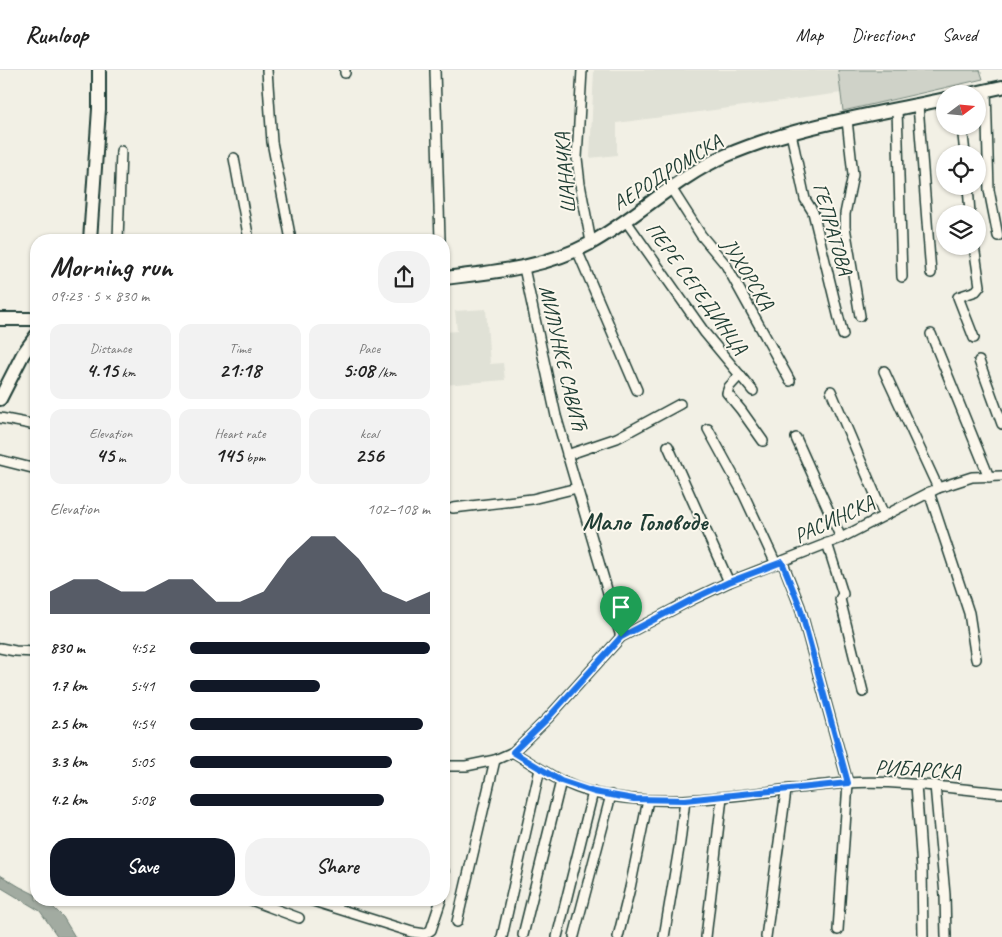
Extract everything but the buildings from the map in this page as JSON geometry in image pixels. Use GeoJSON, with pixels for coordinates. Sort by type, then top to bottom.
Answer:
{"type":"FeatureCollection","features":[{"type":"Feature","properties":{"kind":"street"},"geometry":{"type":"LineString","coordinates":[[90,234],[99,109],[99,70]]}},
{"type":"Feature","properties":{"kind":"street"},"geometry":{"type":"LineString","coordinates":[[267,70],[272,142],[290,234]]}},
{"type":"Feature","properties":{"kind":"street"},"geometry":{"type":"LineString","coordinates":[[435,70],[440,234]]}},
{"type":"Feature","properties":{"kind":"street","name":"ШАНАЧКА"},"geometry":{"type":"LineString","coordinates":[[582,70],[577,158],[591,242]]}},
{"type":"Feature","properties":{"kind":"street"},"geometry":{"type":"LineString","coordinates":[[998,236],[989,190],[986,90],[1002,87]]}},
{"type":"Feature","properties":{"kind":"street","name":"АЕРОДРОМСКА"},"geometry":{"type":"LineString","coordinates":[[450,277],[524,268],[577,250],[723,157],[791,133],[936,101]]}},
{"type":"Feature","properties":{"kind":"street"},"geometry":{"type":"LineString","coordinates":[[918,105],[931,273]]}},
{"type":"Feature","properties":{"kind":"street"},"geometry":{"type":"LineString","coordinates":[[897,109],[902,277]]}},
{"type":"Feature","properties":{"kind":"street"},"geometry":{"type":"LineString","coordinates":[[847,120],[854,174],[845,214],[845,227],[860,316]]}},
{"type":"Feature","properties":{"kind":"street","name":"ГЕПРАТОВА"},"geometry":{"type":"LineString","coordinates":[[791,133],[806,198],[813,212],[844,334]]}},
{"type":"Feature","properties":{"kind":"street"},"geometry":{"type":"LineString","coordinates":[[118,234],[121,151]]}},
{"type":"Feature","properties":{"kind":"street"},"geometry":{"type":"LineString","coordinates":[[234,158],[248,234]]}},
{"type":"Feature","properties":{"kind":"street","name":"ЈУХОРСКА"},"geometry":{"type":"LineString","coordinates":[[672,188],[701,235],[726,264],[790,380]]}},
{"type":"Feature","properties":{"kind":"street","name":"ПЕРЕ СЕГЕДИНЦА"},"geometry":{"type":"LineString","coordinates":[[626,220],[705,332],[753,391]]}},
{"type":"Feature","properties":{"kind":"street"},"geometry":{"type":"LineString","coordinates":[[577,250],[637,390]]}},
{"type":"Feature","properties":{"kind":"street"},"geometry":{"type":"LineString","coordinates":[[974,338],[958,297],[976,291],[980,286],[975,255]]}},
{"type":"Feature","properties":{"kind":"street","name":"МИЛУНКЕ САВИЋ"},"geometry":{"type":"LineString","coordinates":[[524,268],[547,376],[567,455],[621,637]]}},
{"type":"Feature","properties":{"kind":"street"},"geometry":{"type":"LineString","coordinates":[[0,319],[30,321]]}},
{"type":"Feature","properties":{"kind":"street"},"geometry":{"type":"LineString","coordinates":[[931,334],[989,477]]}},
{"type":"Feature","properties":{"kind":"street"},"geometry":{"type":"LineString","coordinates":[[0,399],[23,354],[30,345]]}},
{"type":"Feature","properties":{"kind":"street"},"geometry":{"type":"LineString","coordinates":[[980,361],[1002,424]]}},
{"type":"Feature","properties":{"kind":"street"},"geometry":{"type":"LineString","coordinates":[[884,371],[938,488]]}},
{"type":"Feature","properties":{"kind":"street","name":"ПЕРЕ СЕГЕДИНЦА"},"geometry":{"type":"LineString","coordinates":[[740,375],[729,387],[727,393],[763,442]]}},
{"type":"Feature","properties":{"kind":"street"},"geometry":{"type":"LineString","coordinates":[[831,391],[884,515]]}},
{"type":"Feature","properties":{"kind":"street","name":"МИЛУНКЕ САВИЋ"},"geometry":{"type":"LineString","coordinates":[[567,455],[616,438],[680,404]]}},
{"type":"Feature","properties":{"kind":"street"},"geometry":{"type":"LineString","coordinates":[[0,418],[30,424]]}},
{"type":"Feature","properties":{"kind":"street"},"geometry":{"type":"LineString","coordinates":[[708,429],[744,495],[800,607],[848,783],[838,930]]}},
{"type":"Feature","properties":{"kind":"street"},"geometry":{"type":"LineString","coordinates":[[796,438],[841,538]]}},
{"type":"Feature","properties":{"kind":"street"},"geometry":{"type":"LineString","coordinates":[[668,446],[729,582]]}},
{"type":"Feature","properties":{"kind":"street"},"geometry":{"type":"LineString","coordinates":[[0,460],[30,468]]}},
{"type":"Feature","properties":{"kind":"street","name":"РАСИНСКА"},"geometry":{"type":"LineString","coordinates":[[450,766],[466,766],[495,760],[513,752],[548,718],[621,637],[691,600],[729,582],[841,538],[938,488],[972,477],[1002,476]]}},
{"type":"Feature","properties":{"kind":"street"},"geometry":{"type":"LineString","coordinates":[[453,508],[532,499],[578,488]]}},
{"type":"Feature","properties":{"kind":"street"},"geometry":{"type":"LineString","coordinates":[[929,492],[969,613],[976,660]]}},
{"type":"Feature","properties":{"kind":"street"},"geometry":{"type":"LineString","coordinates":[[827,543],[843,594],[840,599],[863,692]]}},
{"type":"Feature","properties":{"kind":"street"},"geometry":{"type":"LineString","coordinates":[[0,648],[15,652],[30,652]]}},
{"type":"Feature","properties":{"kind":"street","name":"РИБАРСКА"},"geometry":{"type":"LineString","coordinates":[[513,752],[561,781],[594,792],[648,800],[722,797],[848,783],[935,785],[1002,793]]}},
{"type":"Feature","properties":{"kind":"street"},"geometry":{"type":"LineString","coordinates":[[457,922],[495,760]]}},
{"type":"Feature","properties":{"kind":"street"},"geometry":{"type":"LineString","coordinates":[[502,937],[540,769]]}},
{"type":"Feature","properties":{"kind":"street"},"geometry":{"type":"LineString","coordinates":[[523,936],[561,781]]}},
{"type":"Feature","properties":{"kind":"street"},"geometry":{"type":"LineString","coordinates":[[916,784],[922,870],[923,937]]}},
{"type":"Feature","properties":{"kind":"street"},"geometry":{"type":"LineString","coordinates":[[935,785],[945,894],[946,937]]}},
{"type":"Feature","properties":{"kind":"street"},"geometry":{"type":"LineString","coordinates":[[766,937],[786,791]]}},
{"type":"Feature","properties":{"kind":"street"},"geometry":{"type":"LineString","coordinates":[[558,937],[594,792]]}},
{"type":"Feature","properties":{"kind":"street"},"geometry":{"type":"LineString","coordinates":[[574,936],[611,795]]}},
{"type":"Feature","properties":{"kind":"street"},"geometry":{"type":"LineString","coordinates":[[706,937],[722,797]]}},
{"type":"Feature","properties":{"kind":"street"},"geometry":{"type":"LineString","coordinates":[[618,937],[648,800]]}},
{"type":"Feature","properties":{"kind":"street"},"geometry":{"type":"LineString","coordinates":[[664,937],[673,890],[685,800]]}},
{"type":"Feature","properties":{"kind":"street"},"geometry":{"type":"LineString","coordinates":[[267,906],[299,918]]}},
{"type":"Feature","properties":{"kind":"street"},"geometry":{"type":"LineString","coordinates":[[329,906],[412,932],[425,934],[431,930],[439,906]]}},
{"type":"Feature","properties":{"kind":"shaded area"},"geometry":{"type":"Polygon","coordinates":[[[594,70],[838,70],[841,93],[617,123],[617,155],[590,158],[594,70]]]}},
{"type":"Feature","properties":{"kind":"shaded area"},"geometry":{"type":"Polygon","coordinates":[[[838,70],[980,70],[983,79],[957,85],[936,85],[936,90],[843,111],[838,70]]]}},
{"type":"Feature","properties":{"kind":"shaded area"},"geometry":{"type":"Polygon","coordinates":[[[486,309],[490,364],[503,363],[505,380],[450,385],[450,332],[457,331],[455,311],[486,309]]]}},
{"type":"Feature","properties":{"kind":"shaded area"},"geometry":{"type":"Polygon","coordinates":[[[0,875],[30,892],[30,905],[0,887],[0,875]]]}},
{"type":"Feature","properties":{"kind":"shaded area"},"geometry":{"type":"Polygon","coordinates":[[[32,906],[52,906],[63,917],[75,937],[58,937],[40,911],[32,906]]]}},
{"type":"Feature","properties":{"kind":"district","name":"Мало Головоде"},"geometry":{"type":"Point","coordinates":[645,522]}},
{"type":"Feature","properties":{"kind":"route"},"geometry":{"type":"LineString","coordinates":[[782,562],[800,607],[848,783],[786,791],[685,800],[634,799],[594,792],[561,781],[513,752],[548,718],[621,637],[729,582],[782,562]]}}]}
